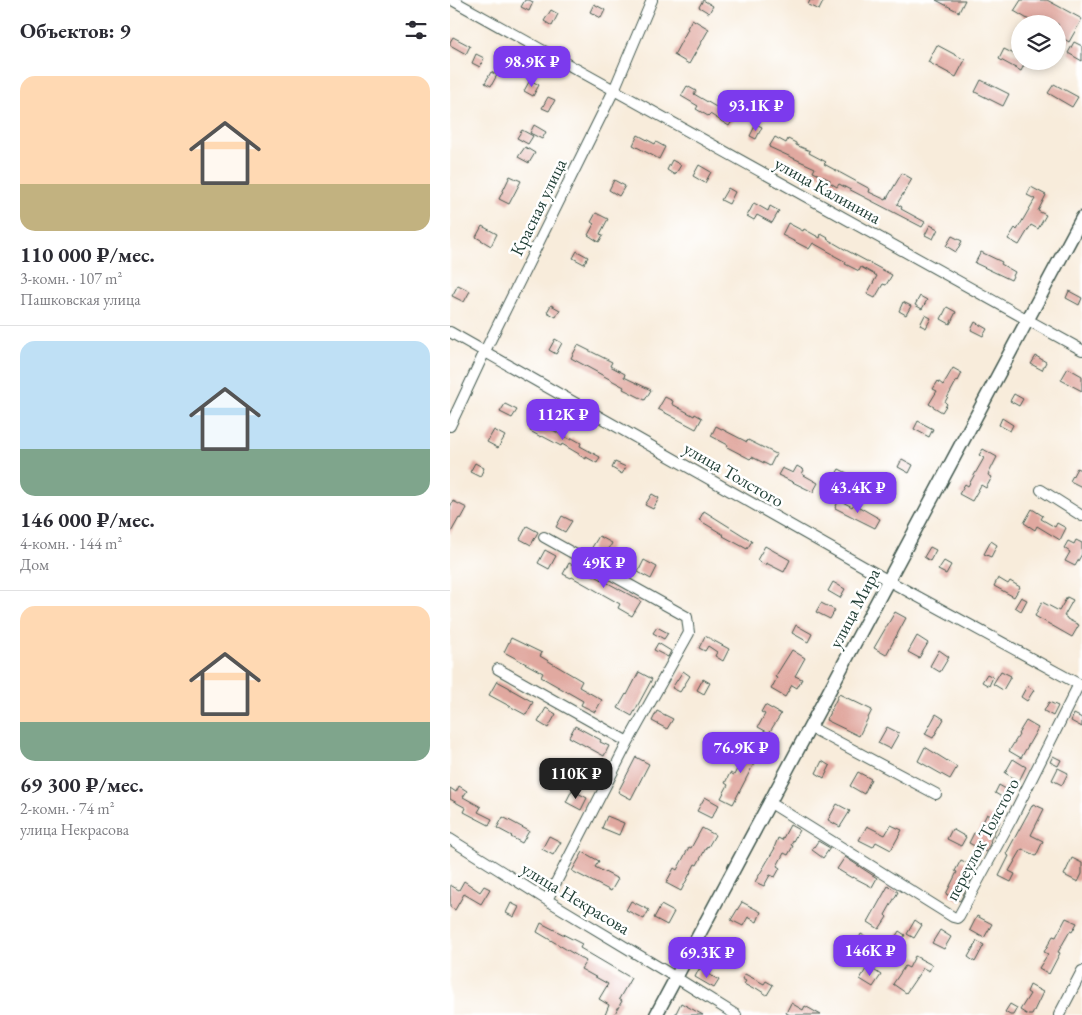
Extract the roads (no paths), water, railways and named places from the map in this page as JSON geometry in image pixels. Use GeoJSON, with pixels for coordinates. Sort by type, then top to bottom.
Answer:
{"type":"FeatureCollection","features":[{"type":"Feature","properties":{"kind":"main road","name":"улица Мира"},"geometry":{"type":"LineString","coordinates":[[656,1015],[1082,218]]}},
{"type":"Feature","properties":{"kind":"street","name":"улица Калинина"},"geometry":{"type":"LineString","coordinates":[[452,0],[1082,350]]}},
{"type":"Feature","properties":{"kind":"street","name":"Красная улица"},"geometry":{"type":"LineString","coordinates":[[450,426],[614,90],[652,0]]}},
{"type":"Feature","properties":{"kind":"street","name":"улица Толстого"},"geometry":{"type":"LineString","coordinates":[[450,332],[888,581],[1080,685]]}},
{"type":"Feature","properties":{"kind":"street"},"geometry":{"type":"LineString","coordinates":[[1041,490],[1082,516]]}},
{"type":"Feature","properties":{"kind":"street"},"geometry":{"type":"LineString","coordinates":[[544,537],[687,617],[689,633],[628,742],[547,900]]}},
{"type":"Feature","properties":{"kind":"street"},"geometry":{"type":"LineString","coordinates":[[498,669],[628,742]]}},
{"type":"Feature","properties":{"kind":"street","name":"переулок Толстого"},"geometry":{"type":"LineString","coordinates":[[769,802],[957,918],[1012,818],[1080,685]]}},
{"type":"Feature","properties":{"kind":"street"},"geometry":{"type":"LineString","coordinates":[[810,726],[936,794]]}},
{"type":"Feature","properties":{"kind":"street","name":"улица Некрасова"},"geometry":{"type":"LineString","coordinates":[[450,839],[736,1015]]}},
{"type":"Feature","properties":{"kind":"street"},"geometry":{"type":"LineString","coordinates":[[1059,1015],[1082,970]]}}]}
